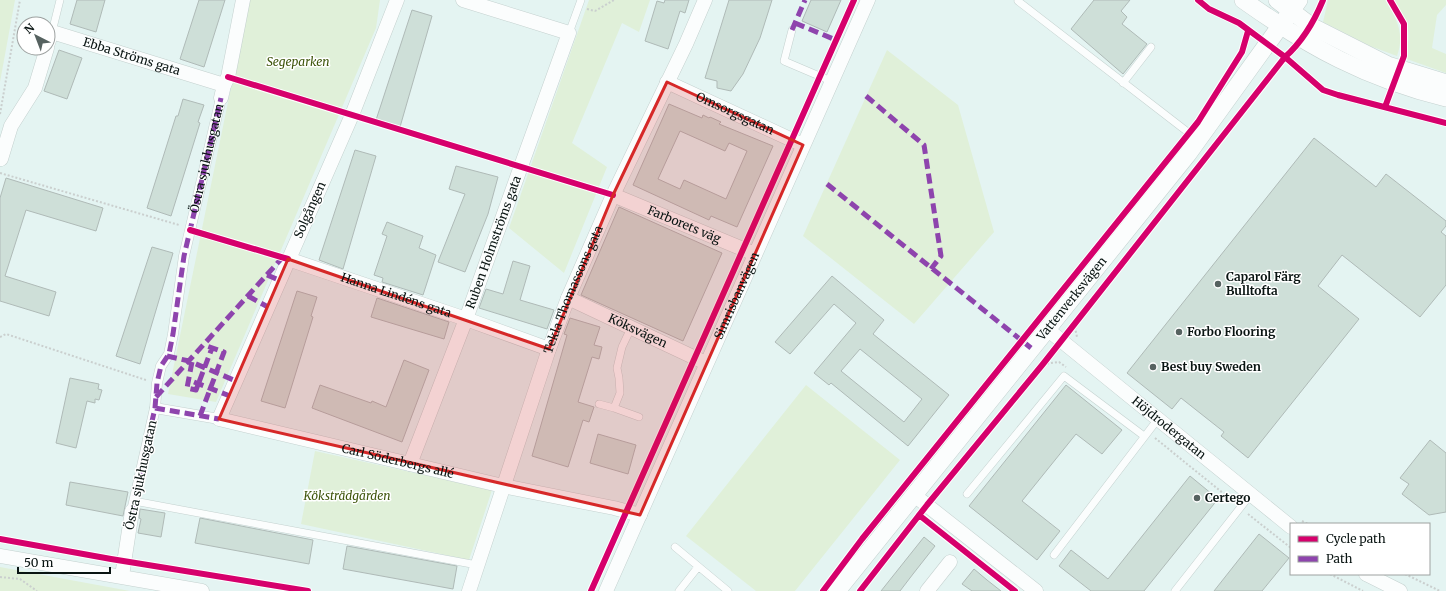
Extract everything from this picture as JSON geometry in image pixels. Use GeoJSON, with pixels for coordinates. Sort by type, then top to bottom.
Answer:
{"type":"FeatureCollection","features":[{"type":"Feature","properties":{"kind":"street","name":"Östra sjukhusgatan"},"geometry":{"type":"LineString","coordinates":[[122,576],[133,506],[155,408],[157,383],[161,366],[169,354],[184,256],[222,91],[228,77],[243,0]]}},
{"type":"Feature","properties":{"kind":"street","name":"Solgången"},"geometry":{"type":"LineString","coordinates":[[219,419],[352,115],[396,0]]}},
{"type":"Feature","properties":{"kind":"street"},"geometry":{"type":"LineString","coordinates":[[462,0],[569,33]]}},
{"type":"Feature","properties":{"kind":"street","name":"Tekla Thomassons gata"},"geometry":{"type":"LineString","coordinates":[[469,591],[502,486],[568,298],[613,195],[705,0]]}},
{"type":"Feature","properties":{"kind":"street","name":"Simrisbanvägen"},"geometry":{"type":"LineString","coordinates":[[606,591],[868,0]]}},
{"type":"Feature","properties":{"kind":"street"},"geometry":{"type":"LineString","coordinates":[[1243,0],[1280,26],[1329,55],[1386,81],[1446,98]]}},
{"type":"Feature","properties":{"kind":"street"},"geometry":{"type":"LineString","coordinates":[[1277,0],[1296,5],[1311,26],[1388,65],[1446,83]]}},
{"type":"Feature","properties":{"kind":"street","name":"Vattenverksvägen"},"geometry":{"type":"LineString","coordinates":[[836,591],[1198,140],[1296,5]]}},
{"type":"Feature","properties":{"kind":"street","name":"Ruben Holmströms gata"},"geometry":{"type":"LineString","coordinates":[[410,464],[466,319],[569,33]]}},
{"type":"Feature","properties":{"kind":"street","name":"Ebba Ströms gata"},"geometry":{"type":"LineString","coordinates":[[56,40],[222,91]]}},
{"type":"Feature","properties":{"kind":"street"},"geometry":{"type":"LineString","coordinates":[[1,161],[10,126],[34,88],[44,56]]}},
{"type":"Feature","properties":{"kind":"street","name":"Omsorgsgatan"},"geometry":{"type":"LineString","coordinates":[[667,82],[803,145]]}},
{"type":"Feature","properties":{"kind":"street","name":"Farborets väg"},"geometry":{"type":"LineString","coordinates":[[613,195],[755,254]]}},
{"type":"Feature","properties":{"kind":"street","name":"Hanna Lindéns gata"},"geometry":{"type":"LineString","coordinates":[[288,259],[466,319],[549,349]]}},
{"type":"Feature","properties":{"kind":"street","name":"Köksvägen"},"geometry":{"type":"LineString","coordinates":[[568,298],[706,363]]}},
{"type":"Feature","properties":{"kind":"street","name":"Höjdrodergatan"},"geometry":{"type":"LineString","coordinates":[[1047,329],[1290,526]]}},
{"type":"Feature","properties":{"kind":"street","name":"Carl Söderbergs allé"},"geometry":{"type":"LineString","coordinates":[[155,408],[219,419],[502,486],[614,508],[640,515]]}},
{"type":"Feature","properties":{"kind":"street"},"geometry":{"type":"LineString","coordinates":[[914,495],[1036,591]]}},
{"type":"Feature","properties":{"kind":"street"},"geometry":{"type":"LineString","coordinates":[[0,556],[202,591]]}},
{"type":"Feature","properties":{"kind":"street"},"geometry":{"type":"LineString","coordinates":[[929,590],[950,562]]}},
{"type":"Feature","properties":{"kind":"street"},"geometry":{"type":"LineString","coordinates":[[1368,575],[1400,591]]}},
{"type":"Feature","properties":{"kind":"lane"},"geometry":{"type":"LineString","coordinates":[[56,16],[60,0]]}},
{"type":"Feature","properties":{"kind":"lane"},"geometry":{"type":"LineString","coordinates":[[1018,1],[1198,140]]}},
{"type":"Feature","properties":{"kind":"lane"},"geometry":{"type":"LineString","coordinates":[[569,33],[580,3]]}},
{"type":"Feature","properties":{"kind":"lane"},"geometry":{"type":"LineString","coordinates":[[792,30],[784,61],[831,81]]}},
{"type":"Feature","properties":{"kind":"lane"},"geometry":{"type":"LineString","coordinates":[[1123,82],[1152,47]]}},
{"type":"Feature","properties":{"kind":"lane"},"geometry":{"type":"LineString","coordinates":[[614,408],[620,393],[620,378],[617,368],[622,347],[631,328]]}},
{"type":"Feature","properties":{"kind":"lane"},"geometry":{"type":"LineString","coordinates":[[967,494],[1064,376],[1145,434]]}},
{"type":"Feature","properties":{"kind":"lane"},"geometry":{"type":"LineString","coordinates":[[599,404],[639,418]]}},
{"type":"Feature","properties":{"kind":"lane"},"geometry":{"type":"LineString","coordinates":[[1054,555],[1145,434],[1158,419]]}},
{"type":"Feature","properties":{"kind":"lane"},"geometry":{"type":"LineString","coordinates":[[1175,591],[1251,494]]}},
{"type":"Feature","properties":{"kind":"lane"},"geometry":{"type":"LineString","coordinates":[[133,506],[477,565]]}},
{"type":"Feature","properties":{"kind":"lane"},"geometry":{"type":"LineString","coordinates":[[675,547],[728,591]]}},
{"type":"Feature","properties":{"kind":"lane"},"geometry":{"type":"LineString","coordinates":[[679,591],[698,567]]}},
{"type":"Feature","properties":{"kind":"path"},"geometry":{"type":"LineString","coordinates":[[0,114],[20,0]]}},
{"type":"Feature","properties":{"kind":"path"},"geometry":{"type":"LineString","coordinates":[[580,3],[595,11],[614,0]]}},
{"type":"Feature","properties":{"kind":"path"},"geometry":{"type":"LineString","coordinates":[[0,173],[144,214],[190,230]]}},
{"type":"Feature","properties":{"kind":"path"},"geometry":{"type":"LineString","coordinates":[[0,337],[6,334],[157,383]]}},
{"type":"Feature","properties":{"kind":"path"},"geometry":{"type":"LineString","coordinates":[[1043,364],[1059,362],[1070,370]]}},
{"type":"Feature","properties":{"kind":"path"},"geometry":{"type":"LineString","coordinates":[[1145,434],[1290,547]]}},
{"type":"Feature","properties":{"kind":"path"},"geometry":{"type":"LineString","coordinates":[[1332,575],[1363,591]]}},
{"type":"Feature","properties":{"kind":"path"},"geometry":{"type":"LineString","coordinates":[[1407,575],[1440,591]]}},
{"type":"Feature","properties":{"kind":"path"},"geometry":{"type":"LineString","coordinates":[[0,578],[20,579],[37,591]]}},
{"type":"Feature","properties":{"kind":"highlighted area"},"geometry":{"type":"Polygon","coordinates":[[[667,82],[803,145],[640,515],[219,419],[288,259],[549,349],[613,195],[667,82]]]}},
{"type":"Feature","properties":{"kind":"green space"},"geometry":{"type":"Polygon","coordinates":[[[0,0],[15,0],[0,82],[0,0]]]}},
{"type":"Feature","properties":{"kind":"green space","name":"Segeparken"},"geometry":{"type":"Polygon","coordinates":[[[249,0],[380,0],[376,28],[216,402],[168,394],[249,0]]]}},
{"type":"Feature","properties":{"kind":"green space"},"geometry":{"type":"Polygon","coordinates":[[[589,0],[650,0],[639,32],[622,23],[572,143],[607,167],[564,273],[509,228],[589,0]]]}},
{"type":"Feature","properties":{"kind":"green space"},"geometry":{"type":"Polygon","coordinates":[[[1328,0],[1385,0],[1396,20],[1400,34],[1397,56],[1370,46],[1323,22],[1328,0]]]}},
{"type":"Feature","properties":{"kind":"green space"},"geometry":{"type":"Polygon","coordinates":[[[1394,0],[1446,0],[1446,5],[1437,15],[1432,48],[1446,54],[1446,73],[1404,58],[1407,49],[1408,28],[1403,15],[1394,0]]]}},
{"type":"Feature","properties":{"kind":"green space"},"geometry":{"type":"Polygon","coordinates":[[[887,50],[958,105],[994,232],[914,324],[803,236],[887,50]]]}},
{"type":"Feature","properties":{"kind":"green space"},"geometry":{"type":"Polygon","coordinates":[[[806,385],[900,460],[795,591],[756,591],[686,536],[806,385]]]}},
{"type":"Feature","properties":{"kind":"green space","name":"Köksträdgården"},"geometry":{"type":"Polygon","coordinates":[[[315,451],[492,490],[469,560],[301,524],[315,451]]]}},
{"type":"Feature","properties":{"kind":"green space"},"geometry":{"type":"Polygon","coordinates":[[[0,567],[130,591],[0,591],[0,567]]]}},
{"type":"Feature","properties":{"kind":"building"},"geometry":{"type":"Polygon","coordinates":[[[77,0],[105,0],[96,32],[70,24],[77,0]]]}},
{"type":"Feature","properties":{"kind":"building"},"geometry":{"type":"Polygon","coordinates":[[[199,0],[225,0],[204,67],[180,59],[199,0]]]}},
{"type":"Feature","properties":{"kind":"building"},"geometry":{"type":"Polygon","coordinates":[[[665,0],[689,0],[685,13],[680,11],[668,49],[645,41],[657,1],[664,3],[665,0]]]}},
{"type":"Feature","properties":{"kind":"building"},"geometry":{"type":"Polygon","coordinates":[[[729,0],[772,0],[760,38],[743,74],[731,91],[717,88],[717,81],[705,78],[729,0]]]}},
{"type":"Feature","properties":{"kind":"building"},"geometry":{"type":"Polygon","coordinates":[[[811,0],[841,0],[827,32],[802,21],[811,0]]]}},
{"type":"Feature","properties":{"kind":"building"},"geometry":{"type":"Polygon","coordinates":[[[1094,0],[1130,0],[1121,11],[1127,17],[1122,24],[1147,44],[1123,74],[1071,29],[1094,0]]]}},
{"type":"Feature","properties":{"kind":"building"},"geometry":{"type":"Polygon","coordinates":[[[412,10],[432,16],[400,127],[376,120],[412,10]]]}},
{"type":"Feature","properties":{"kind":"building"},"geometry":{"type":"Polygon","coordinates":[[[59,50],[82,58],[67,99],[44,91],[59,50]]]}},
{"type":"Feature","properties":{"kind":"building"},"geometry":{"type":"Polygon","coordinates":[[[183,99],[204,105],[198,122],[200,123],[171,216],[147,208],[176,116],[178,116],[183,99]]]}},
{"type":"Feature","properties":{"kind":"building"},"geometry":{"type":"Polygon","coordinates":[[[669,104],[702,118],[703,115],[709,118],[710,117],[721,122],[719,124],[773,146],[737,227],[711,216],[709,220],[633,185],[669,104]],[[680,131],[658,179],[680,189],[684,180],[726,199],[747,151],[729,143],[725,151],[680,131]]]}},
{"type":"Feature","properties":{"kind":"building"},"geometry":{"type":"Polygon","coordinates":[[[1314,138],[1376,187],[1386,174],[1446,221],[1446,226],[1441,232],[1446,236],[1446,285],[1420,317],[1342,255],[1318,286],[1359,319],[1248,458],[1221,436],[1224,432],[1181,398],[1172,409],[1127,373],[1314,138]]]}},
{"type":"Feature","properties":{"kind":"building"},"geometry":{"type":"Polygon","coordinates":[[[355,150],[376,156],[343,269],[319,260],[355,150]]]}},
{"type":"Feature","properties":{"kind":"building"},"geometry":{"type":"Polygon","coordinates":[[[456,166],[498,177],[488,214],[465,272],[438,262],[465,194],[449,189],[456,166]]]}},
{"type":"Feature","properties":{"kind":"building"},"geometry":{"type":"Polygon","coordinates":[[[6,178],[103,208],[96,231],[26,210],[5,276],[56,292],[49,316],[0,301],[0,198],[6,178]]]}},
{"type":"Feature","properties":{"kind":"building"},"geometry":{"type":"Polygon","coordinates":[[[619,207],[722,253],[683,341],[581,295],[619,207]]]}},
{"type":"Feature","properties":{"kind":"building"},"geometry":{"type":"Polygon","coordinates":[[[387,222],[423,236],[419,248],[436,255],[423,295],[382,282],[383,278],[374,275],[387,236],[382,234],[387,222]]]}},
{"type":"Feature","properties":{"kind":"building"},"geometry":{"type":"Polygon","coordinates":[[[152,247],[173,253],[140,364],[116,356],[152,247]]]}},
{"type":"Feature","properties":{"kind":"building"},"geometry":{"type":"Polygon","coordinates":[[[513,261],[530,266],[520,300],[554,310],[547,329],[479,308],[486,289],[503,294],[513,261]]]}},
{"type":"Feature","properties":{"kind":"building"},"geometry":{"type":"Polygon","coordinates":[[[832,276],[884,320],[873,334],[949,395],[908,446],[831,383],[829,385],[814,373],[856,323],[834,304],[790,354],[775,342],[832,276]],[[860,349],[841,371],[904,422],[922,399],[860,349]]]}},
{"type":"Feature","properties":{"kind":"building"},"geometry":{"type":"Polygon","coordinates":[[[297,291],[317,297],[311,316],[313,317],[285,408],[261,401],[297,291]]]}},
{"type":"Feature","properties":{"kind":"building"},"geometry":{"type":"Polygon","coordinates":[[[377,298],[449,322],[444,339],[371,317],[377,298]]]}},
{"type":"Feature","properties":{"kind":"building"},"geometry":{"type":"Polygon","coordinates":[[[570,318],[600,327],[594,345],[602,347],[599,359],[592,357],[578,402],[594,407],[589,422],[583,420],[568,467],[532,456],[567,335],[564,334],[570,318]]]}},
{"type":"Feature","properties":{"kind":"building"},"geometry":{"type":"Polygon","coordinates":[[[404,360],[429,370],[402,442],[312,408],[320,385],[371,403],[372,401],[386,407],[404,360]]]}},
{"type":"Feature","properties":{"kind":"building"},"geometry":{"type":"Polygon","coordinates":[[[70,378],[99,384],[98,389],[102,390],[99,400],[95,399],[95,403],[87,401],[76,448],[56,443],[70,378]]]}},
{"type":"Feature","properties":{"kind":"building"},"geometry":{"type":"Polygon","coordinates":[[[1066,385],[1122,430],[1102,454],[1076,434],[1022,501],[1060,531],[1037,560],[969,506],[1066,385]]]}},
{"type":"Feature","properties":{"kind":"building"},"geometry":{"type":"Polygon","coordinates":[[[598,434],[636,445],[628,474],[590,463],[598,434]]]}},
{"type":"Feature","properties":{"kind":"building"},"geometry":{"type":"Polygon","coordinates":[[[1430,440],[1446,453],[1446,512],[1429,515],[1402,494],[1409,484],[1400,478],[1430,440]]]}},
{"type":"Feature","properties":{"kind":"building"},"geometry":{"type":"Polygon","coordinates":[[[1190,476],[1218,499],[1144,591],[1091,591],[1059,566],[1071,550],[1108,579],[1190,476]]]}},
{"type":"Feature","properties":{"kind":"building"},"geometry":{"type":"Polygon","coordinates":[[[70,482],[128,492],[123,516],[66,505],[70,482]]]}},
{"type":"Feature","properties":{"kind":"building"},"geometry":{"type":"Polygon","coordinates":[[[140,509],[165,513],[161,537],[138,533],[141,519],[139,518],[140,509]]]}},
{"type":"Feature","properties":{"kind":"building"},"geometry":{"type":"Polygon","coordinates":[[[200,518],[313,540],[309,564],[195,543],[200,518]]]}},
{"type":"Feature","properties":{"kind":"building"},"geometry":{"type":"Polygon","coordinates":[[[1259,534],[1289,558],[1262,591],[1214,591],[1259,534]]]}},
{"type":"Feature","properties":{"kind":"building"},"geometry":{"type":"Polygon","coordinates":[[[924,537],[935,546],[900,591],[881,591],[924,537]]]}},
{"type":"Feature","properties":{"kind":"building"},"geometry":{"type":"Polygon","coordinates":[[[347,546],[457,566],[453,589],[343,569],[347,546]]]}},
{"type":"Feature","properties":{"kind":"building"},"geometry":{"type":"Polygon","coordinates":[[[974,569],[1001,591],[972,591],[962,584],[974,569]]]}},
{"type":"Feature","properties":{"kind":"marked path"},"geometry":{"type":"LineString","coordinates":[[792,30],[805,0]]}},
{"type":"Feature","properties":{"kind":"marked path"},"geometry":{"type":"LineString","coordinates":[[795,23],[836,40]]}},
{"type":"Feature","properties":{"kind":"marked path"},"geometry":{"type":"LineString","coordinates":[[866,96],[924,145],[941,256],[931,269]]}},
{"type":"Feature","properties":{"kind":"marked path"},"geometry":{"type":"LineString","coordinates":[[132,511],[155,408],[157,383],[161,366],[169,354],[184,256],[221,98]]}},
{"type":"Feature","properties":{"kind":"marked path"},"geometry":{"type":"LineString","coordinates":[[827,184],[1031,348]]}},
{"type":"Feature","properties":{"kind":"marked path"},"geometry":{"type":"LineString","coordinates":[[156,397],[283,257]]}},
{"type":"Feature","properties":{"kind":"marked path"},"geometry":{"type":"LineString","coordinates":[[267,275],[279,280]]}},
{"type":"Feature","properties":{"kind":"marked path"},"geometry":{"type":"LineString","coordinates":[[248,296],[268,307]]}},
{"type":"Feature","properties":{"kind":"marked path"},"geometry":{"type":"LineString","coordinates":[[200,416],[224,352],[204,345]]}},
{"type":"Feature","properties":{"kind":"marked path"},"geometry":{"type":"LineString","coordinates":[[192,362],[187,388],[196,390],[212,348]]}},
{"type":"Feature","properties":{"kind":"marked path"},"geometry":{"type":"LineString","coordinates":[[167,356],[189,361],[236,381]]}},
{"type":"Feature","properties":{"kind":"marked path"},"geometry":{"type":"LineString","coordinates":[[194,382],[230,396]]}},
{"type":"Feature","properties":{"kind":"marked path"},"geometry":{"type":"LineString","coordinates":[[155,408],[219,419]]}},
{"type":"Feature","properties":{"kind":"cycle path"},"geometry":{"type":"LineString","coordinates":[[591,591],[854,0]]}},
{"type":"Feature","properties":{"kind":"cycle path"},"geometry":{"type":"LineString","coordinates":[[1198,0],[1209,9],[1239,23],[1285,57],[1323,90],[1446,123]]}},
{"type":"Feature","properties":{"kind":"cycle path"},"geometry":{"type":"LineString","coordinates":[[860,591],[927,505],[1043,364],[1285,57],[1303,38],[1316,16],[1323,0]]}},
{"type":"Feature","properties":{"kind":"cycle path"},"geometry":{"type":"LineString","coordinates":[[1385,107],[1404,56],[1404,24],[1390,0]]}},
{"type":"Feature","properties":{"kind":"cycle path"},"geometry":{"type":"LineString","coordinates":[[823,591],[862,539],[1198,122],[1242,52],[1248,31]]}},
{"type":"Feature","properties":{"kind":"cycle path"},"geometry":{"type":"LineString","coordinates":[[228,77],[613,195]]}},
{"type":"Feature","properties":{"kind":"cycle path"},"geometry":{"type":"LineString","coordinates":[[190,230],[288,259]]}},
{"type":"Feature","properties":{"kind":"cycle path"},"geometry":{"type":"LineString","coordinates":[[919,515],[1015,591]]}},
{"type":"Feature","properties":{"kind":"cycle path"},"geometry":{"type":"LineString","coordinates":[[0,539],[111,559],[308,591]]}},
{"type":"Feature","properties":{"kind":"place","name":"Caparol Färg Bulltofta"},"geometry":{"type":"Point","coordinates":[1218,284]}},
{"type":"Feature","properties":{"kind":"place","name":"Forbo Flooring"},"geometry":{"type":"Point","coordinates":[1179,332]}},
{"type":"Feature","properties":{"kind":"place","name":"Best buy Sweden"},"geometry":{"type":"Point","coordinates":[1153,367]}},
{"type":"Feature","properties":{"kind":"place","name":"Certego"},"geometry":{"type":"Point","coordinates":[1197,498]}}]}
